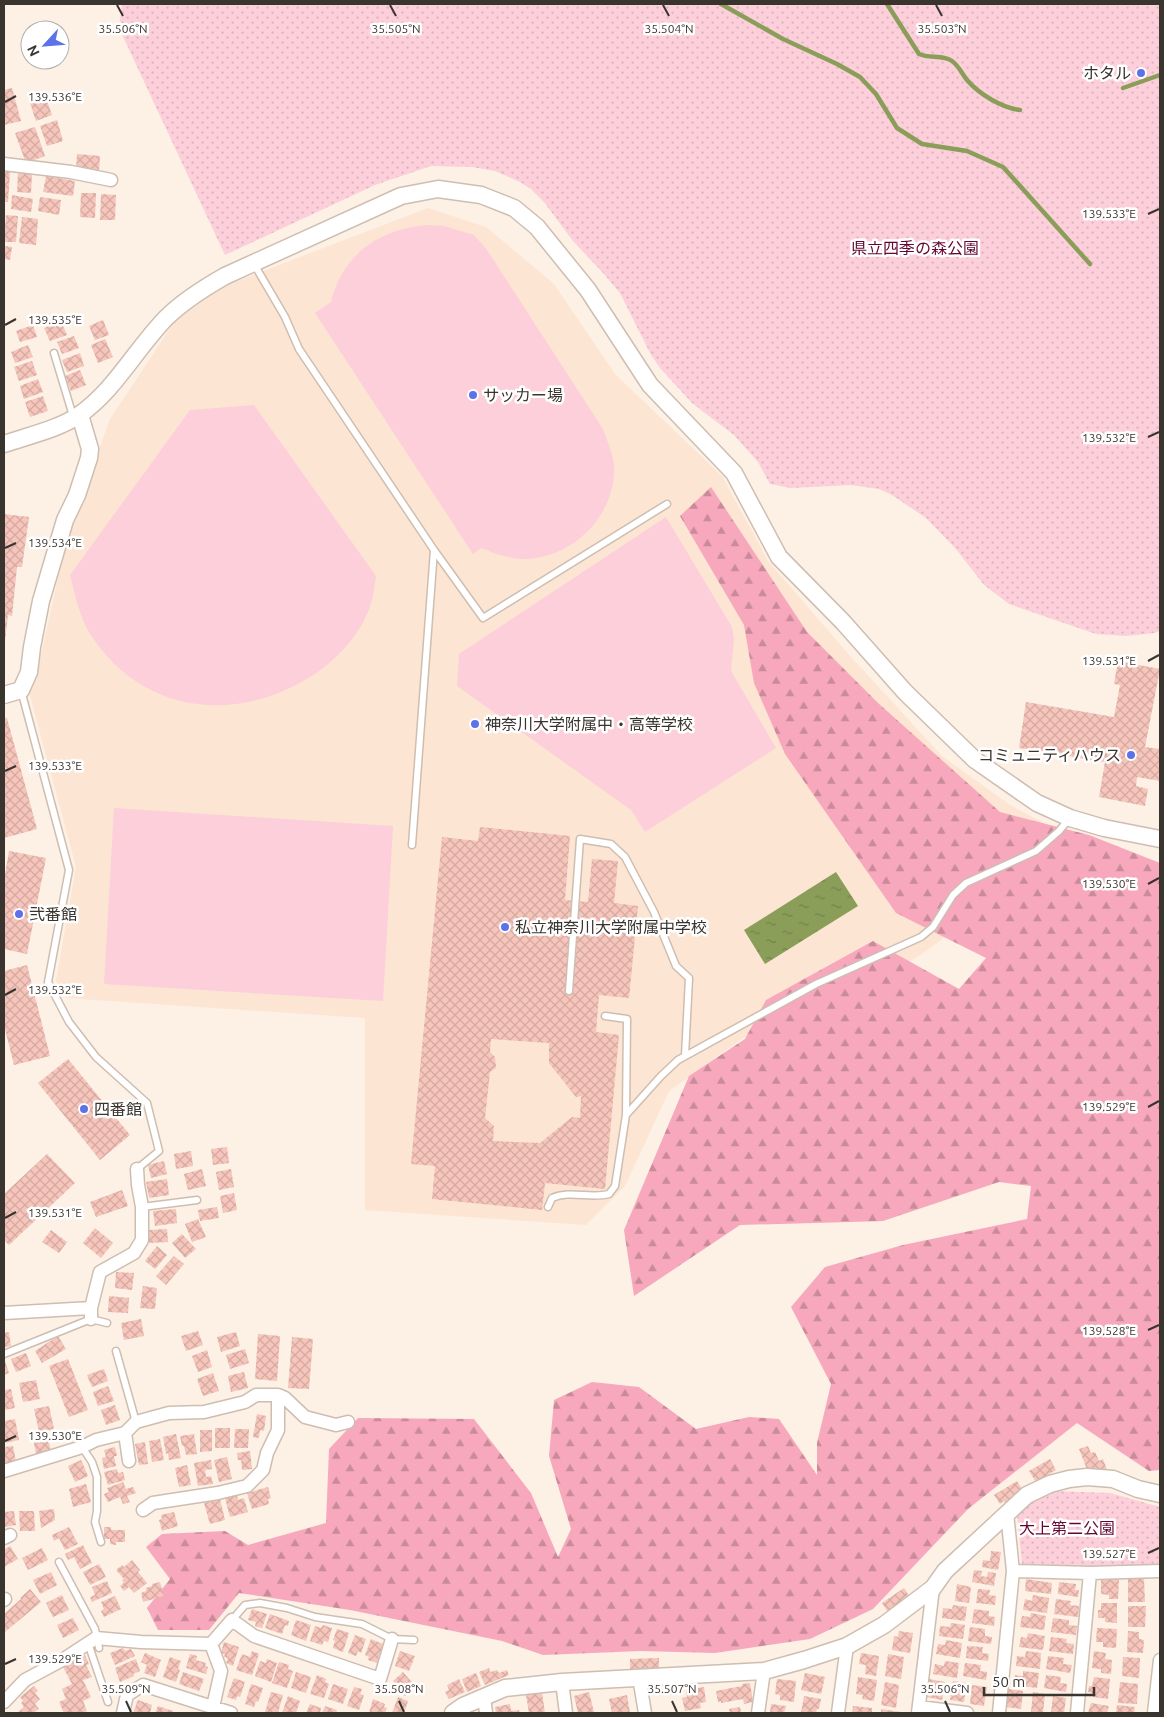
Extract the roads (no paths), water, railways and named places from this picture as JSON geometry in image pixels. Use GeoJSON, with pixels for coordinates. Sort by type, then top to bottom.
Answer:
{"type":"FeatureCollection","features":[{"type":"Feature","properties":{"kind":"street"},"geometry":{"type":"LineString","coordinates":[[4,164],[70,172],[111,180]]}},
{"type":"Feature","properties":{"kind":"street"},"geometry":{"type":"LineString","coordinates":[[4,444],[77,417],[99,399],[117,380],[166,318],[202,288],[401,196],[438,189],[481,194],[514,208],[537,227],[588,290],[650,385],[734,473],[779,557],[843,622],[905,692],[975,760],[1037,803],[1070,818],[1104,828],[1160,839]]}},
{"type":"Feature","properties":{"kind":"street"},"geometry":{"type":"LineString","coordinates":[[4,695],[21,690],[29,672],[41,601],[65,520],[77,495],[89,458],[90,449],[77,417]]}},
{"type":"Feature","properties":{"kind":"street"},"geometry":{"type":"LineString","coordinates":[[4,1313],[91,1314],[100,1272],[134,1253],[142,1240],[142,1207],[137,1169]]}},
{"type":"Feature","properties":{"kind":"street"},"geometry":{"type":"LineString","coordinates":[[4,1471],[125,1432],[136,1422],[169,1413],[204,1412],[245,1402],[256,1395],[278,1395],[285,1398],[305,1418],[336,1425],[348,1422]]}},
{"type":"Feature","properties":{"kind":"street"},"geometry":{"type":"LineString","coordinates":[[143,1510],[153,1502],[218,1493],[248,1486],[263,1470],[267,1453],[278,1430],[278,1395]]}},
{"type":"Feature","properties":{"kind":"street"},"geometry":{"type":"LineString","coordinates":[[125,1432],[129,1461]]}},
{"type":"Feature","properties":{"kind":"street"},"geometry":{"type":"LineString","coordinates":[[453,1713],[463,1706],[485,1705],[505,1688],[562,1682],[764,1671],[804,1660],[847,1646],[884,1625],[933,1588],[946,1571],[1027,1495],[1050,1484],[1087,1477],[1113,1479],[1138,1489],[1160,1494]]}},
{"type":"Feature","properties":{"kind":"street"},"geometry":{"type":"LineString","coordinates":[[1000,1713],[1012,1571],[1007,1513]]}},
{"type":"Feature","properties":{"kind":"street"},"geometry":{"type":"LineString","coordinates":[[1012,1571],[1090,1573],[1160,1571]]}},
{"type":"Feature","properties":{"kind":"street"},"geometry":{"type":"LineString","coordinates":[[1077,1713],[1090,1573]]}},
{"type":"Feature","properties":{"kind":"street"},"geometry":{"type":"LineString","coordinates":[[933,1588],[919,1710],[967,1713]]}},
{"type":"Feature","properties":{"kind":"street"},"geometry":{"type":"LineString","coordinates":[[211,1644],[232,1620],[254,1636],[380,1679],[392,1638]]}},
{"type":"Feature","properties":{"kind":"street"},"geometry":{"type":"LineString","coordinates":[[4,1702],[25,1680],[94,1643],[211,1644]]}},
{"type":"Feature","properties":{"kind":"street"},"geometry":{"type":"LineString","coordinates":[[211,1644],[222,1671],[213,1707]]}},
{"type":"Feature","properties":{"kind":"street"},"geometry":{"type":"LineString","coordinates":[[838,1713],[847,1646]]}},
{"type":"Feature","properties":{"kind":"street"},"geometry":{"type":"LineString","coordinates":[[1154,1713],[1160,1660]]}},
{"type":"Feature","properties":{"kind":"street"},"geometry":{"type":"LineString","coordinates":[[758,1713],[764,1671]]}},
{"type":"Feature","properties":{"kind":"street"},"geometry":{"type":"LineString","coordinates":[[639,1677],[645,1713]]}},
{"type":"Feature","properties":{"kind":"street"},"geometry":{"type":"LineString","coordinates":[[562,1682],[566,1713]]}},
{"type":"Feature","properties":{"kind":"street"},"geometry":{"type":"LineString","coordinates":[[123,1713],[127,1695],[143,1685],[231,1713]]}},
{"type":"Feature","properties":{"kind":"lane"},"geometry":{"type":"LineString","coordinates":[[253,263],[285,317],[299,349],[434,550],[483,618],[668,504]]}},
{"type":"Feature","properties":{"kind":"lane"},"geometry":{"type":"LineString","coordinates":[[54,353],[77,417]]}},
{"type":"Feature","properties":{"kind":"lane"},"geometry":{"type":"LineString","coordinates":[[412,845],[434,550]]}},
{"type":"Feature","properties":{"kind":"lane"},"geometry":{"type":"LineString","coordinates":[[21,690],[69,870],[48,982],[69,1022],[96,1056],[147,1104],[159,1152],[137,1169]]}},
{"type":"Feature","properties":{"kind":"lane"},"geometry":{"type":"LineString","coordinates":[[626,1115],[678,1060],[816,984],[921,937],[933,927],[953,895],[966,883],[1036,851],[1070,818]]}},
{"type":"Feature","properties":{"kind":"lane"},"geometry":{"type":"LineString","coordinates":[[569,991],[580,839],[611,844],[625,857],[654,912],[676,966],[689,978],[685,1056]]}},
{"type":"Feature","properties":{"kind":"lane"},"geometry":{"type":"LineString","coordinates":[[548,1207],[552,1198],[561,1194],[601,1196],[608,1194],[615,1186],[626,1115],[627,1018],[605,1016]]}},
{"type":"Feature","properties":{"kind":"lane"},"geometry":{"type":"LineString","coordinates":[[142,1207],[197,1200]]}},
{"type":"Feature","properties":{"kind":"lane"},"geometry":{"type":"LineString","coordinates":[[4,1354],[91,1314],[107,1323]]}},
{"type":"Feature","properties":{"kind":"lane"},"geometry":{"type":"LineString","coordinates":[[116,1351],[136,1422]]}},
{"type":"Feature","properties":{"kind":"lane"},"geometry":{"type":"LineString","coordinates":[[82,1447],[92,1462],[97,1477],[97,1511],[95,1522],[101,1542]]}},
{"type":"Feature","properties":{"kind":"lane"},"geometry":{"type":"LineString","coordinates":[[58,1562],[94,1629],[94,1643],[108,1702]]}},
{"type":"Feature","properties":{"kind":"lane"},"geometry":{"type":"LineString","coordinates":[[232,1620],[245,1605],[260,1603],[315,1616],[362,1624],[392,1638],[414,1640]]}},
{"type":"Feature","properties":{"kind":"water"},"geometry":{"type":"Polygon","coordinates":[[[836,872],[858,906],[765,964],[744,930],[836,872]]]}},
{"type":"Feature","properties":{"kind":"waterway"},"geometry":{"type":"LineString","coordinates":[[721,4],[783,39],[860,77],[876,94],[897,128],[922,144],[967,151],[1003,167],[1090,264]]}},
{"type":"Feature","properties":{"kind":"waterway"},"geometry":{"type":"LineString","coordinates":[[887,4],[919,54],[941,57],[952,61],[967,80],[984,95],[998,103],[1020,110]]}},
{"type":"Feature","properties":{"kind":"waterway"},"geometry":{"type":"LineString","coordinates":[[1123,88],[1160,75]]}},
{"type":"Feature","properties":{"kind":"place","name":"ホタル"},"geometry":{"type":"Point","coordinates":[1141,73]}},
{"type":"Feature","properties":{"kind":"place","name":"サッカー場"},"geometry":{"type":"Point","coordinates":[473,395]}},
{"type":"Feature","properties":{"kind":"place","name":"神奈川大学附属中・高等学校"},"geometry":{"type":"Point","coordinates":[475,724]}},
{"type":"Feature","properties":{"kind":"place","name":"コミュニティハウス"},"geometry":{"type":"Point","coordinates":[1131,755]}},
{"type":"Feature","properties":{"kind":"place","name":"弐番館"},"geometry":{"type":"Point","coordinates":[19,914]}},
{"type":"Feature","properties":{"kind":"place","name":"私立神奈川大学附属中学校"},"geometry":{"type":"Point","coordinates":[505,927]}},
{"type":"Feature","properties":{"kind":"place","name":"四番館"},"geometry":{"type":"Point","coordinates":[84,1109]}},
{"type":"Feature","properties":{"kind":"park label","name":"県立四季の森公園"},"geometry":{"type":"Point","coordinates":[915,248]}},
{"type":"Feature","properties":{"kind":"park label","name":"大上第二公園"},"geometry":{"type":"Point","coordinates":[1067,1528]}}]}
